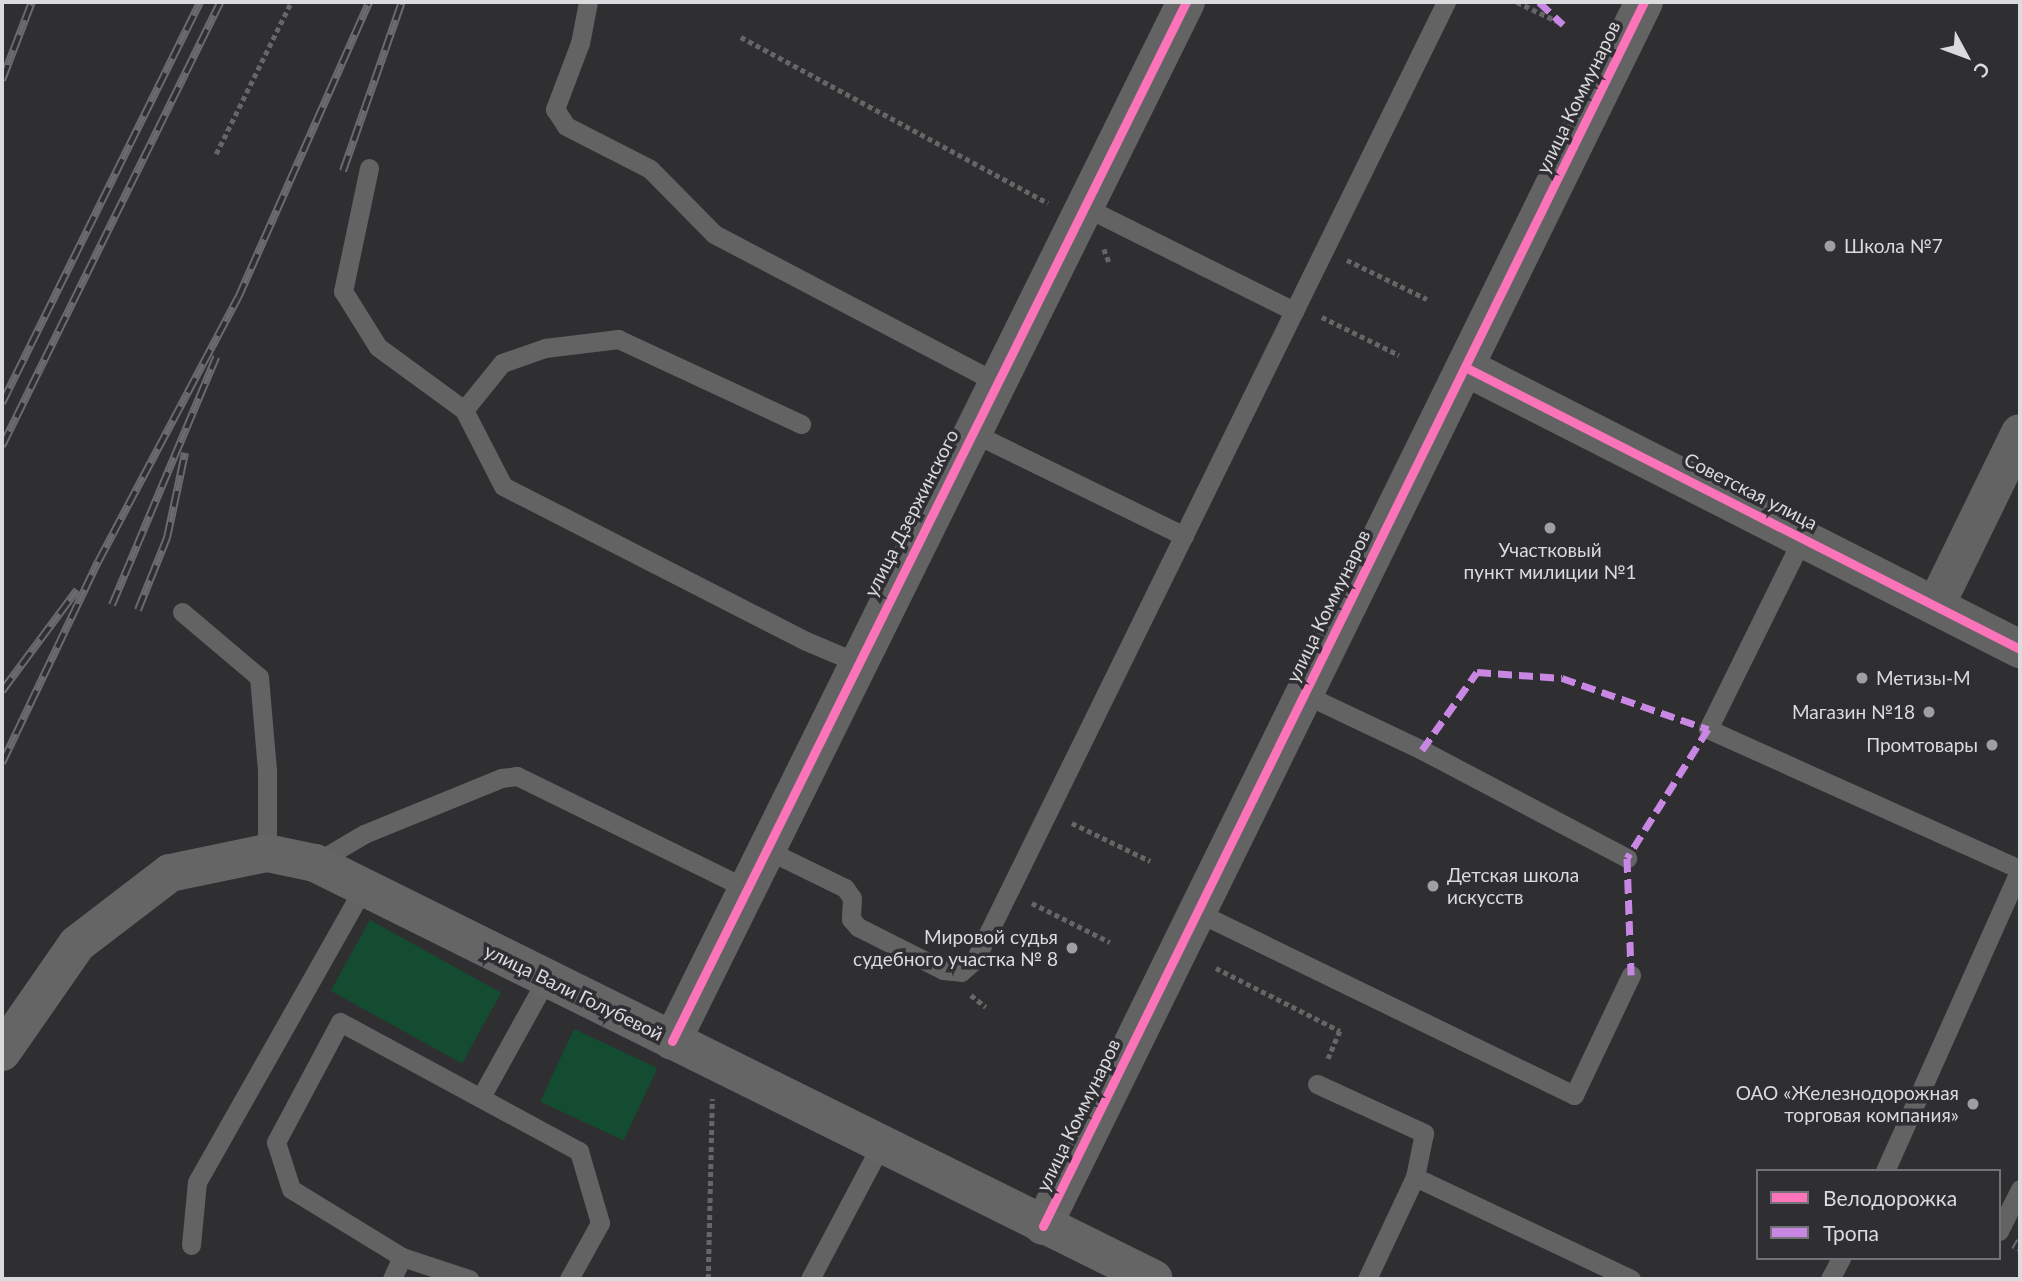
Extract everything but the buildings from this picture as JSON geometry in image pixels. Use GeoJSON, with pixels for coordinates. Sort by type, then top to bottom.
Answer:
{"type":"FeatureCollection","features":[{"type":"Feature","properties":{"kind":"main road","name":"улица Вали Голубевой"},"geometry":{"type":"LineString","coordinates":[[2,1052],[77,944],[170,873],[267,853],[315,863],[362,890],[547,978],[1154,1279]]}},
{"type":"Feature","properties":{"kind":"street","name":"улица Дзержинского"},"geometry":{"type":"LineString","coordinates":[[672,1041],[996,382],[1071,208],[1186,2]]}},
{"type":"Feature","properties":{"kind":"street","name":"улица Коммунаров"},"geometry":{"type":"LineString","coordinates":[[1043,1226],[1644,2]]}},
{"type":"Feature","properties":{"kind":"street","name":"Советская улица"},"geometry":{"type":"LineString","coordinates":[[1465,367],[2020,649]]}},
{"type":"Feature","properties":{"kind":"street"},"geometry":{"type":"LineString","coordinates":[[1936,605],[2020,433]]}},
{"type":"Feature","properties":{"kind":"lane"},"geometry":{"type":"LineString","coordinates":[[588,2],[580,43],[555,109],[566,126],[650,169],[714,234],[996,382]]}},
{"type":"Feature","properties":{"kind":"lane"},"geometry":{"type":"LineString","coordinates":[[765,849],[845,888],[852,898],[851,919],[858,927],[943,970],[961,972],[975,960],[1446,2]]}},
{"type":"Feature","properties":{"kind":"lane"},"geometry":{"type":"LineString","coordinates":[[369,167],[343,291],[378,347],[464,410],[503,486],[806,640],[856,662]]}},
{"type":"Feature","properties":{"kind":"lane"},"geometry":{"type":"LineString","coordinates":[[1071,208],[1295,308]]}},
{"type":"Feature","properties":{"kind":"lane"},"geometry":{"type":"LineString","coordinates":[[464,410],[502,363],[545,348],[618,339],[801,424]]}},
{"type":"Feature","properties":{"kind":"lane"},"geometry":{"type":"LineString","coordinates":[[971,432],[1184,536]]}},
{"type":"Feature","properties":{"kind":"lane"},"geometry":{"type":"LineString","coordinates":[[1803,537],[1708,729],[2020,869],[1886,1169]]}},
{"type":"Feature","properties":{"kind":"lane"},"geometry":{"type":"LineString","coordinates":[[182,612],[259,677],[267,770],[267,853]]}},
{"type":"Feature","properties":{"kind":"lane"},"geometry":{"type":"LineString","coordinates":[[1304,694],[1422,750],[1627,858]]}},
{"type":"Feature","properties":{"kind":"lane"},"geometry":{"type":"LineString","coordinates":[[315,863],[364,834],[501,778],[517,776],[746,888]]}},
{"type":"Feature","properties":{"kind":"lane"},"geometry":{"type":"LineString","coordinates":[[191,1245],[197,1182],[362,890]]}},
{"type":"Feature","properties":{"kind":"lane"},"geometry":{"type":"LineString","coordinates":[[1197,912],[1574,1095],[1631,975]]}},
{"type":"Feature","properties":{"kind":"lane"},"geometry":{"type":"LineString","coordinates":[[481,1097],[547,978]]}},
{"type":"Feature","properties":{"kind":"lane"},"geometry":{"type":"LineString","coordinates":[[469,1279],[401,1257],[291,1189],[276,1142],[340,1022],[579,1151],[600,1223],[569,1279]]}},
{"type":"Feature","properties":{"kind":"lane"},"geometry":{"type":"LineString","coordinates":[[1317,1083],[1424,1133],[1415,1177],[1367,1279]]}},
{"type":"Feature","properties":{"kind":"lane"},"geometry":{"type":"LineString","coordinates":[[810,1279],[881,1145]]}},
{"type":"Feature","properties":{"kind":"lane"},"geometry":{"type":"LineString","coordinates":[[1415,1177],[1631,1279]]}},
{"type":"Feature","properties":{"kind":"lane"},"geometry":{"type":"LineString","coordinates":[[2001,1227],[2020,1189]]}},
{"type":"Feature","properties":{"kind":"lane"},"geometry":{"type":"LineString","coordinates":[[392,1279],[401,1257]]}},
{"type":"Feature","properties":{"kind":"lane"},"geometry":{"type":"LineString","coordinates":[[1830,1279],[1840,1260]]}},
{"type":"Feature","properties":{"kind":"path"},"geometry":{"type":"LineString","coordinates":[[216,154],[291,2]]}},
{"type":"Feature","properties":{"kind":"path"},"geometry":{"type":"LineString","coordinates":[[1517,2],[1563,24]]}},
{"type":"Feature","properties":{"kind":"path"},"geometry":{"type":"LineString","coordinates":[[741,37],[1071,208]]}},
{"type":"Feature","properties":{"kind":"path"},"geometry":{"type":"LineString","coordinates":[[1325,248],[1427,299]]}},
{"type":"Feature","properties":{"kind":"path"},"geometry":{"type":"LineString","coordinates":[[1295,308],[1399,355]]}},
{"type":"Feature","properties":{"kind":"path"},"geometry":{"type":"LineString","coordinates":[[1048,811],[1150,861]]}},
{"type":"Feature","properties":{"kind":"path"},"geometry":{"type":"LineString","coordinates":[[1009,892],[1110,942]]}},
{"type":"Feature","properties":{"kind":"path"},"geometry":{"type":"LineString","coordinates":[[1216,968],[1340,1031],[1317,1083]]}},
{"type":"Feature","properties":{"kind":"path"},"geometry":{"type":"LineString","coordinates":[[708,1279],[712,1060]]}},
{"type":"Feature","properties":{"kind":"green space"},"geometry":{"type":"Polygon","coordinates":[[[370,920],[501,993],[462,1064],[331,991],[370,920]]]}},
{"type":"Feature","properties":{"kind":"green space"},"geometry":{"type":"Polygon","coordinates":[[[574,1029],[657,1068],[624,1140],[540,1102],[574,1029]]]}},
{"type":"Feature","properties":{"kind":"railway"},"geometry":{"type":"LineString","coordinates":[[2,80],[32,2]]}},
{"type":"Feature","properties":{"kind":"railway"},"geometry":{"type":"LineString","coordinates":[[2,403],[200,2]]}},
{"type":"Feature","properties":{"kind":"railway"},"geometry":{"type":"LineString","coordinates":[[2,446],[220,2]]}},
{"type":"Feature","properties":{"kind":"railway"},"geometry":{"type":"LineString","coordinates":[[2,763],[98,562],[238,298],[369,2]]}},
{"type":"Feature","properties":{"kind":"railway"},"geometry":{"type":"LineString","coordinates":[[343,171],[402,2]]}},
{"type":"Feature","properties":{"kind":"railway"},"geometry":{"type":"LineString","coordinates":[[112,605],[216,357]]}},
{"type":"Feature","properties":{"kind":"railway"},"geometry":{"type":"LineString","coordinates":[[138,610],[167,538],[185,453]]}},
{"type":"Feature","properties":{"kind":"railway"},"geometry":{"type":"LineString","coordinates":[[2,691],[77,590]]}},
{"type":"Feature","properties":{"kind":"railway"},"geometry":{"type":"LineString","coordinates":[[2015,1250],[2020,1241]]}},
{"type":"Feature","properties":{"kind":"marked path"},"geometry":{"type":"LineString","coordinates":[[1539,2],[1563,24]]}},
{"type":"Feature","properties":{"kind":"marked path"},"geometry":{"type":"LineString","coordinates":[[1422,750],[1477,672],[1562,678],[1708,729],[1627,858],[1631,975]]}},
{"type":"Feature","properties":{"kind":"cycle path"},"geometry":{"type":"LineString","coordinates":[[672,1041],[1186,2]]}},
{"type":"Feature","properties":{"kind":"cycle path"},"geometry":{"type":"LineString","coordinates":[[1043,1226],[1644,2]]}},
{"type":"Feature","properties":{"kind":"cycle path"},"geometry":{"type":"LineString","coordinates":[[1465,367],[2020,649]]}},
{"type":"Feature","properties":{"kind":"place","name":"Школа №7"},"geometry":{"type":"Point","coordinates":[1830,246]}},
{"type":"Feature","properties":{"kind":"place","name":"Участковый пункт милиции №1"},"geometry":{"type":"Point","coordinates":[1550,528]}},
{"type":"Feature","properties":{"kind":"place","name":"Метизы-М"},"geometry":{"type":"Point","coordinates":[1862,678]}},
{"type":"Feature","properties":{"kind":"place","name":"Магазин №18"},"geometry":{"type":"Point","coordinates":[1929,712]}},
{"type":"Feature","properties":{"kind":"place","name":"Промтовары"},"geometry":{"type":"Point","coordinates":[1992,745]}},
{"type":"Feature","properties":{"kind":"place","name":"Детская школа искусств"},"geometry":{"type":"Point","coordinates":[1433,886]}},
{"type":"Feature","properties":{"kind":"place","name":"Мировой судья судебного участка № 8"},"geometry":{"type":"Point","coordinates":[1072,948]}},
{"type":"Feature","properties":{"kind":"place","name":"ОАО «Железнодорожная торговая компания»"},"geometry":{"type":"Point","coordinates":[1973,1104]}}]}
